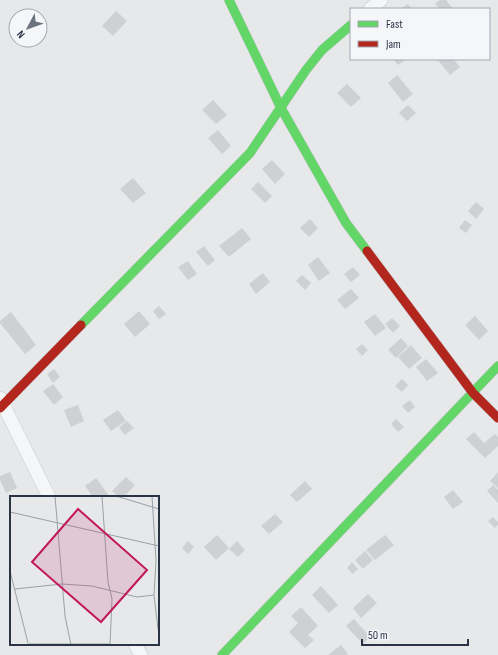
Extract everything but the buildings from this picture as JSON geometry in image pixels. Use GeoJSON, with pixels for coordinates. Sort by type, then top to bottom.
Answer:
{"type":"FeatureCollection","features":[{"type":"Feature","properties":{"kind":"street"},"geometry":{"type":"LineString","coordinates":[[229,0],[281,108],[346,223],[473,393],[498,418]]}},
{"type":"Feature","properties":{"kind":"street"},"geometry":{"type":"LineString","coordinates":[[371,8],[381,0]]}},
{"type":"Feature","properties":{"kind":"street"},"geometry":{"type":"LineString","coordinates":[[48,496],[1,404],[250,153],[306,70],[322,50],[350,26]]}},
{"type":"Feature","properties":{"kind":"street"},"geometry":{"type":"LineString","coordinates":[[222,655],[498,366]]}},
{"type":"Feature","properties":{"kind":"street"},"geometry":{"type":"LineString","coordinates":[[136,645],[141,655]]}},
{"type":"Feature","properties":{"kind":"traffic: fast"},"geometry":{"type":"LineString","coordinates":[[229,0],[281,108],[346,223],[367,251]]}},
{"type":"Feature","properties":{"kind":"traffic: fast"},"geometry":{"type":"LineString","coordinates":[[81,325],[250,153],[306,70],[322,50],[350,26]]}},
{"type":"Feature","properties":{"kind":"traffic: fast"},"geometry":{"type":"LineString","coordinates":[[222,655],[498,366]]}},
{"type":"Feature","properties":{"kind":"traffic: jam"},"geometry":{"type":"LineString","coordinates":[[367,251],[473,393],[498,418]]}},
{"type":"Feature","properties":{"kind":"traffic: jam"},"geometry":{"type":"LineString","coordinates":[[0,408],[81,325]]}}]}
